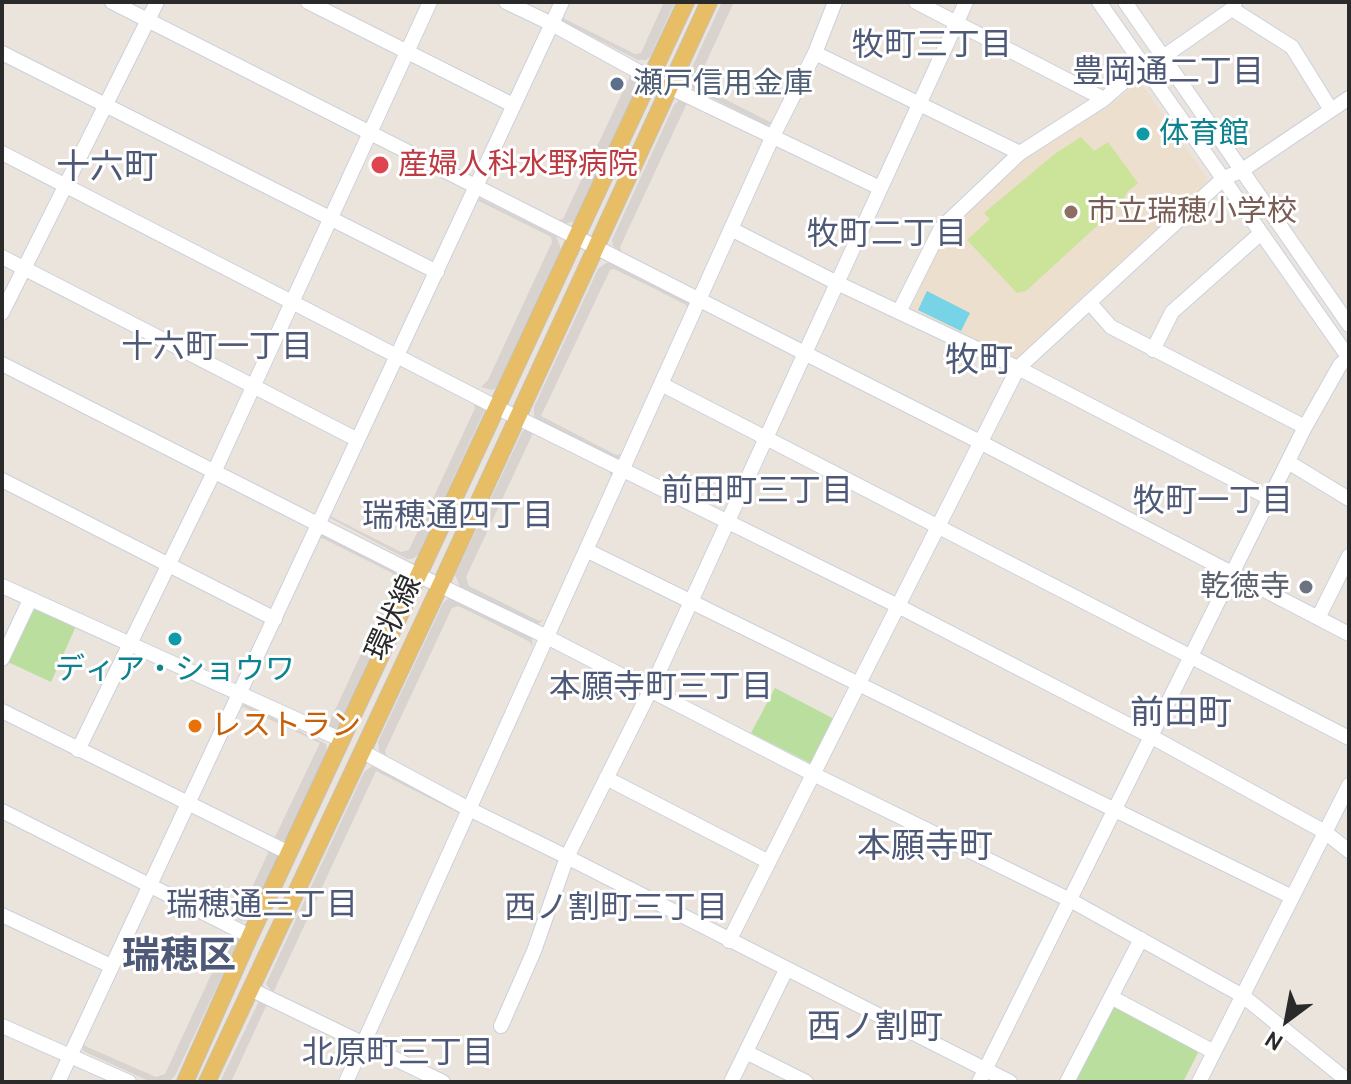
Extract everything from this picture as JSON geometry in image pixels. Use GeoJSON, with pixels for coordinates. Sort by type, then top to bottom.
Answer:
{"type":"FeatureCollection","features":[{"type":"Feature","properties":{"kind":"main road","name":"環状線"},"geometry":{"type":"LineString","coordinates":[[185,1082],[250,936],[686,2]]}},
{"type":"Feature","properties":{"kind":"main road","name":"環状線"},"geometry":{"type":"LineString","coordinates":[[207,1082],[709,2]]}},
{"type":"Feature","properties":{"kind":"street"},"geometry":{"type":"LineString","coordinates":[[112,2],[597,246],[698,301],[980,442],[1349,634]]}},
{"type":"Feature","properties":{"kind":"street"},"geometry":{"type":"LineString","coordinates":[[2,313],[157,2]]}},
{"type":"Feature","properties":{"kind":"street"},"geometry":{"type":"LineString","coordinates":[[308,2],[513,105]]}},
{"type":"Feature","properties":{"kind":"street"},"geometry":{"type":"LineString","coordinates":[[78,750],[214,472],[430,2]]}},
{"type":"Feature","properties":{"kind":"street"},"geometry":{"type":"LineString","coordinates":[[506,2],[650,78],[880,188]]}},
{"type":"Feature","properties":{"kind":"street"},"geometry":{"type":"LineString","coordinates":[[58,1082],[562,2]]}},
{"type":"Feature","properties":{"kind":"street"},"geometry":{"type":"LineString","coordinates":[[346,1082],[545,636],[772,138],[815,53],[835,2]]}},
{"type":"Feature","properties":{"kind":"street"},"geometry":{"type":"LineString","coordinates":[[916,2],[1104,99]]}},
{"type":"Feature","properties":{"kind":"street"},"geometry":{"type":"LineString","coordinates":[[501,1026],[534,951],[567,857],[650,691],[966,2]]}},
{"type":"Feature","properties":{"kind":"street"},"geometry":{"type":"LineString","coordinates":[[982,1076],[1305,427],[1340,365],[1349,358],[1099,2]]}},
{"type":"Feature","properties":{"kind":"street"},"geometry":{"type":"LineString","coordinates":[[1125,2],[1349,325]]}},
{"type":"Feature","properties":{"kind":"street"},"geometry":{"type":"LineString","coordinates":[[729,941],[1018,368],[1224,178],[1241,171],[1343,107],[1292,47],[1233,6],[1163,57]]}},
{"type":"Feature","properties":{"kind":"street"},"geometry":{"type":"LineString","coordinates":[[2,53],[437,272]]}},
{"type":"Feature","properties":{"kind":"street"},"geometry":{"type":"LineString","coordinates":[[815,53],[1020,153]]}},
{"type":"Feature","properties":{"kind":"street"},"geometry":{"type":"LineString","coordinates":[[899,312],[941,228],[1020,153],[1104,99],[1143,65]]}},
{"type":"Feature","properties":{"kind":"street"},"geometry":{"type":"LineString","coordinates":[[2,153],[496,407],[898,606],[1152,737],[1325,832],[1349,851]]}},
{"type":"Feature","properties":{"kind":"street"},"geometry":{"type":"LineString","coordinates":[[731,229],[1018,368],[1271,499]]}},
{"type":"Feature","properties":{"kind":"street"},"geometry":{"type":"LineString","coordinates":[[1153,350],[1172,312],[1261,233]]}},
{"type":"Feature","properties":{"kind":"street"},"geometry":{"type":"LineString","coordinates":[[2,257],[356,439]]}},
{"type":"Feature","properties":{"kind":"street"},"geometry":{"type":"LineString","coordinates":[[1089,302],[1111,327],[1305,427]]}},
{"type":"Feature","properties":{"kind":"street"},"geometry":{"type":"LineString","coordinates":[[2,364],[813,774],[1070,900],[1243,996],[1349,1082]]}},
{"type":"Feature","properties":{"kind":"street"},"geometry":{"type":"LineString","coordinates":[[661,384],[1349,738]]}},
{"type":"Feature","properties":{"kind":"street"},"geometry":{"type":"LineString","coordinates":[[1288,462],[1349,499]]}},
{"type":"Feature","properties":{"kind":"street"},"geometry":{"type":"LineString","coordinates":[[2,480],[275,619]]}},
{"type":"Feature","properties":{"kind":"street"},"geometry":{"type":"LineString","coordinates":[[586,550],[1292,897]]}},
{"type":"Feature","properties":{"kind":"street"},"geometry":{"type":"LineString","coordinates":[[1318,618],[1349,556]]}},
{"type":"Feature","properties":{"kind":"street"},"geometry":{"type":"LineString","coordinates":[[2,586],[239,696],[342,740]]}},
{"type":"Feature","properties":{"kind":"street"},"geometry":{"type":"LineString","coordinates":[[2,659],[30,600]]}},
{"type":"Feature","properties":{"kind":"street"},"geometry":{"type":"LineString","coordinates":[[2,711],[289,853]]}},
{"type":"Feature","properties":{"kind":"street"},"geometry":{"type":"LineString","coordinates":[[363,752],[786,970],[982,1076],[1010,1082]]}},
{"type":"Feature","properties":{"kind":"street"},"geometry":{"type":"LineString","coordinates":[[606,778],[769,862]]}},
{"type":"Feature","properties":{"kind":"street"},"geometry":{"type":"LineString","coordinates":[[1199,1082],[1349,785]]}},
{"type":"Feature","properties":{"kind":"street"},"geometry":{"type":"LineString","coordinates":[[2,811],[250,936]]}},
{"type":"Feature","properties":{"kind":"street"},"geometry":{"type":"LineString","coordinates":[[2,915],[111,966]]}},
{"type":"Feature","properties":{"kind":"street"},"geometry":{"type":"LineString","coordinates":[[1067,1082],[1141,939]]}},
{"type":"Feature","properties":{"kind":"street"},"geometry":{"type":"LineString","coordinates":[[731,1082],[786,970]]}},
{"type":"Feature","properties":{"kind":"street"},"geometry":{"type":"LineString","coordinates":[[250,989],[443,1082]]}},
{"type":"Feature","properties":{"kind":"street"},"geometry":{"type":"LineString","coordinates":[[1111,997],[1214,1052]]}},
{"type":"Feature","properties":{"kind":"street"},"geometry":{"type":"LineString","coordinates":[[2,1026],[129,1082]]}},
{"type":"Feature","properties":{"kind":"street"},"geometry":{"type":"LineString","coordinates":[[746,1052],[806,1082]]}},
{"type":"Feature","properties":{"kind":"shaded area"},"geometry":{"type":"Polygon","coordinates":[[[664,2],[675,2],[646,60],[638,60],[561,21],[561,13],[563,18],[635,54],[641,53],[664,2]]]}},
{"type":"Feature","properties":{"kind":"shaded area"},"geometry":{"type":"Polygon","coordinates":[[[722,2],[734,2],[697,82],[699,86],[770,122],[776,120],[773,124],[766,125],[692,88],[688,81],[722,2]]]}},
{"type":"Feature","properties":{"kind":"shaded area"},"geometry":{"type":"Polygon","coordinates":[[[628,71],[638,78],[638,84],[574,221],[565,224],[559,220],[563,219],[630,76],[628,71]]]}},
{"type":"Feature","properties":{"kind":"shaded area","name":"市立瑞穂小学校"},"geometry":{"type":"Polygon","coordinates":[[[1136,85],[1143,86],[1207,178],[1206,183],[1063,315],[1020,362],[910,310],[944,236],[1022,157],[1105,108],[1136,85]]]}},
{"type":"Feature","properties":{"kind":"shaded area"},"geometry":{"type":"Polygon","coordinates":[[[680,99],[688,101],[620,247],[622,253],[613,246],[612,240],[674,105],[680,99]]]}},
{"type":"Feature","properties":{"kind":"shaded area"},"geometry":{"type":"Polygon","coordinates":[[[480,198],[556,236],[561,249],[496,388],[492,390],[481,387],[488,380],[552,242],[551,237],[479,201],[474,202],[480,198]]]}},
{"type":"Feature","properties":{"kind":"shaded area"},"geometry":{"type":"Polygon","coordinates":[[[606,263],[613,263],[688,301],[690,306],[688,310],[686,305],[655,289],[614,269],[610,270],[541,416],[616,455],[621,454],[618,459],[534,416],[534,407],[598,269],[606,263]]]}},
{"type":"Feature","properties":{"kind":"shaded area"},"geometry":{"type":"Polygon","coordinates":[[[400,363],[486,407],[418,555],[412,559],[328,517],[330,512],[332,517],[401,552],[409,550],[475,408],[473,402],[402,366],[397,368],[400,363]]]}},
{"type":"Feature","properties":{"kind":"shaded area"},"geometry":{"type":"Polygon","coordinates":[[[526,429],[613,472],[611,476],[609,471],[533,433],[466,577],[469,586],[539,621],[544,619],[536,626],[460,587],[455,575],[526,429]]]}},
{"type":"Feature","properties":{"kind":"shaded area"},"geometry":{"type":"Polygon","coordinates":[[[322,534],[402,574],[405,579],[340,724],[335,729],[324,725],[329,723],[395,581],[392,573],[322,538],[317,539],[322,534]]]}},
{"type":"Feature","properties":{"kind":"shaded area"},"geometry":{"type":"Polygon","coordinates":[[[449,598],[532,636],[532,647],[530,642],[477,615],[458,606],[452,608],[385,751],[387,756],[379,751],[378,742],[443,603],[449,598]]]}},
{"type":"Feature","properties":{"kind":"shaded area"},"geometry":{"type":"Polygon","coordinates":[[[245,704],[326,744],[327,753],[286,839],[281,842],[274,839],[320,743],[243,707],[239,709],[245,704]]]}},
{"type":"Feature","properties":{"kind":"shaded area"},"geometry":{"type":"Polygon","coordinates":[[[372,766],[461,809],[461,818],[459,813],[376,771],[273,993],[266,984],[364,772],[372,766]]]}},
{"type":"Feature","properties":{"kind":"shaded area"},"geometry":{"type":"Polygon","coordinates":[[[270,849],[277,859],[248,920],[241,921],[237,919],[270,849]]]}},
{"type":"Feature","properties":{"kind":"shaded area"},"geometry":{"type":"Polygon","coordinates":[[[231,932],[239,937],[238,942],[172,1079],[151,1082],[83,1051],[83,1041],[85,1046],[156,1077],[165,1074],[231,932]]]}},
{"type":"Feature","properties":{"kind":"shaded area"},"geometry":{"type":"Polygon","coordinates":[[[259,1001],[268,1002],[231,1082],[220,1082],[259,1001]]]}},
{"type":"Feature","properties":{"kind":"green space"},"geometry":{"type":"Polygon","coordinates":[[[1081,137],[1094,151],[1108,142],[1138,183],[1127,192],[1122,203],[1026,291],[1017,293],[967,240],[990,219],[984,213],[1056,153],[1081,137]]]}},
{"type":"Feature","properties":{"kind":"green space"},"geometry":{"type":"Polygon","coordinates":[[[34,606],[76,626],[51,682],[8,662],[34,606]]]}},
{"type":"Feature","properties":{"kind":"green space"},"geometry":{"type":"Polygon","coordinates":[[[775,688],[834,719],[812,764],[751,733],[775,688]]]}},
{"type":"Feature","properties":{"kind":"green space"},"geometry":{"type":"Polygon","coordinates":[[[1115,999],[1203,1043],[1183,1082],[1070,1082],[1115,999]]]}},
{"type":"Feature","properties":{"kind":"water"},"geometry":{"type":"Polygon","coordinates":[[[927,291],[970,313],[961,331],[918,310],[927,291]]]}},
{"type":"Feature","properties":{"kind":"place","name":"瀬戸信用金庫"},"geometry":{"type":"Point","coordinates":[617,84]}},
{"type":"Feature","properties":{"kind":"place","name":"体育館"},"geometry":{"type":"Point","coordinates":[1143,134]}},
{"type":"Feature","properties":{"kind":"place","name":"産婦人科水野病院"},"geometry":{"type":"Point","coordinates":[380,165]}},
{"type":"Feature","properties":{"kind":"place","name":"市立瑞穂小学校"},"geometry":{"type":"Point","coordinates":[1071,212]}},
{"type":"Feature","properties":{"kind":"place","name":"乾徳寺"},"geometry":{"type":"Point","coordinates":[1306,587]}},
{"type":"Feature","properties":{"kind":"place","name":"ディア・ショウワ"},"geometry":{"type":"Point","coordinates":[175,639]}},
{"type":"Feature","properties":{"kind":"place","name":"レストラン"},"geometry":{"type":"Point","coordinates":[195,726]}},
{"type":"Feature","properties":{"kind":"district","name":"牧町三丁目"},"geometry":{"type":"Point","coordinates":[932,46]}},
{"type":"Feature","properties":{"kind":"district","name":"豊岡通二丁目"},"geometry":{"type":"Point","coordinates":[1168,73]}},
{"type":"Feature","properties":{"kind":"district","name":"十六町"},"geometry":{"type":"Point","coordinates":[107,168]}},
{"type":"Feature","properties":{"kind":"district","name":"牧町二丁目"},"geometry":{"type":"Point","coordinates":[887,235]}},
{"type":"Feature","properties":{"kind":"district","name":"十六町一丁目"},"geometry":{"type":"Point","coordinates":[217,348]}},
{"type":"Feature","properties":{"kind":"district","name":"牧町"},"geometry":{"type":"Point","coordinates":[979,361]}},
{"type":"Feature","properties":{"kind":"district","name":"前田町三丁目"},"geometry":{"type":"Point","coordinates":[757,492]}},
{"type":"Feature","properties":{"kind":"district","name":"牧町一丁目"},"geometry":{"type":"Point","coordinates":[1213,502]}},
{"type":"Feature","properties":{"kind":"district","name":"瑞穂通四丁目"},"geometry":{"type":"Point","coordinates":[458,517]}},
{"type":"Feature","properties":{"kind":"district","name":"本願寺町三丁目"},"geometry":{"type":"Point","coordinates":[661,688]}},
{"type":"Feature","properties":{"kind":"district","name":"前田町"},"geometry":{"type":"Point","coordinates":[1181,714]}},
{"type":"Feature","properties":{"kind":"district","name":"本願寺町"},"geometry":{"type":"Point","coordinates":[925,847]}},
{"type":"Feature","properties":{"kind":"district","name":"瑞穂通三丁目"},"geometry":{"type":"Point","coordinates":[262,906]}},
{"type":"Feature","properties":{"kind":"district","name":"西ノ割町三丁目"},"geometry":{"type":"Point","coordinates":[616,909]}},
{"type":"Feature","properties":{"kind":"district","name":"瑞穂区"},"geometry":{"type":"Point","coordinates":[179,957]}},
{"type":"Feature","properties":{"kind":"district","name":"西ノ割町"},"geometry":{"type":"Point","coordinates":[875,1028]}},
{"type":"Feature","properties":{"kind":"district","name":"北原町三丁目"},"geometry":{"type":"Point","coordinates":[398,1054]}}]}
